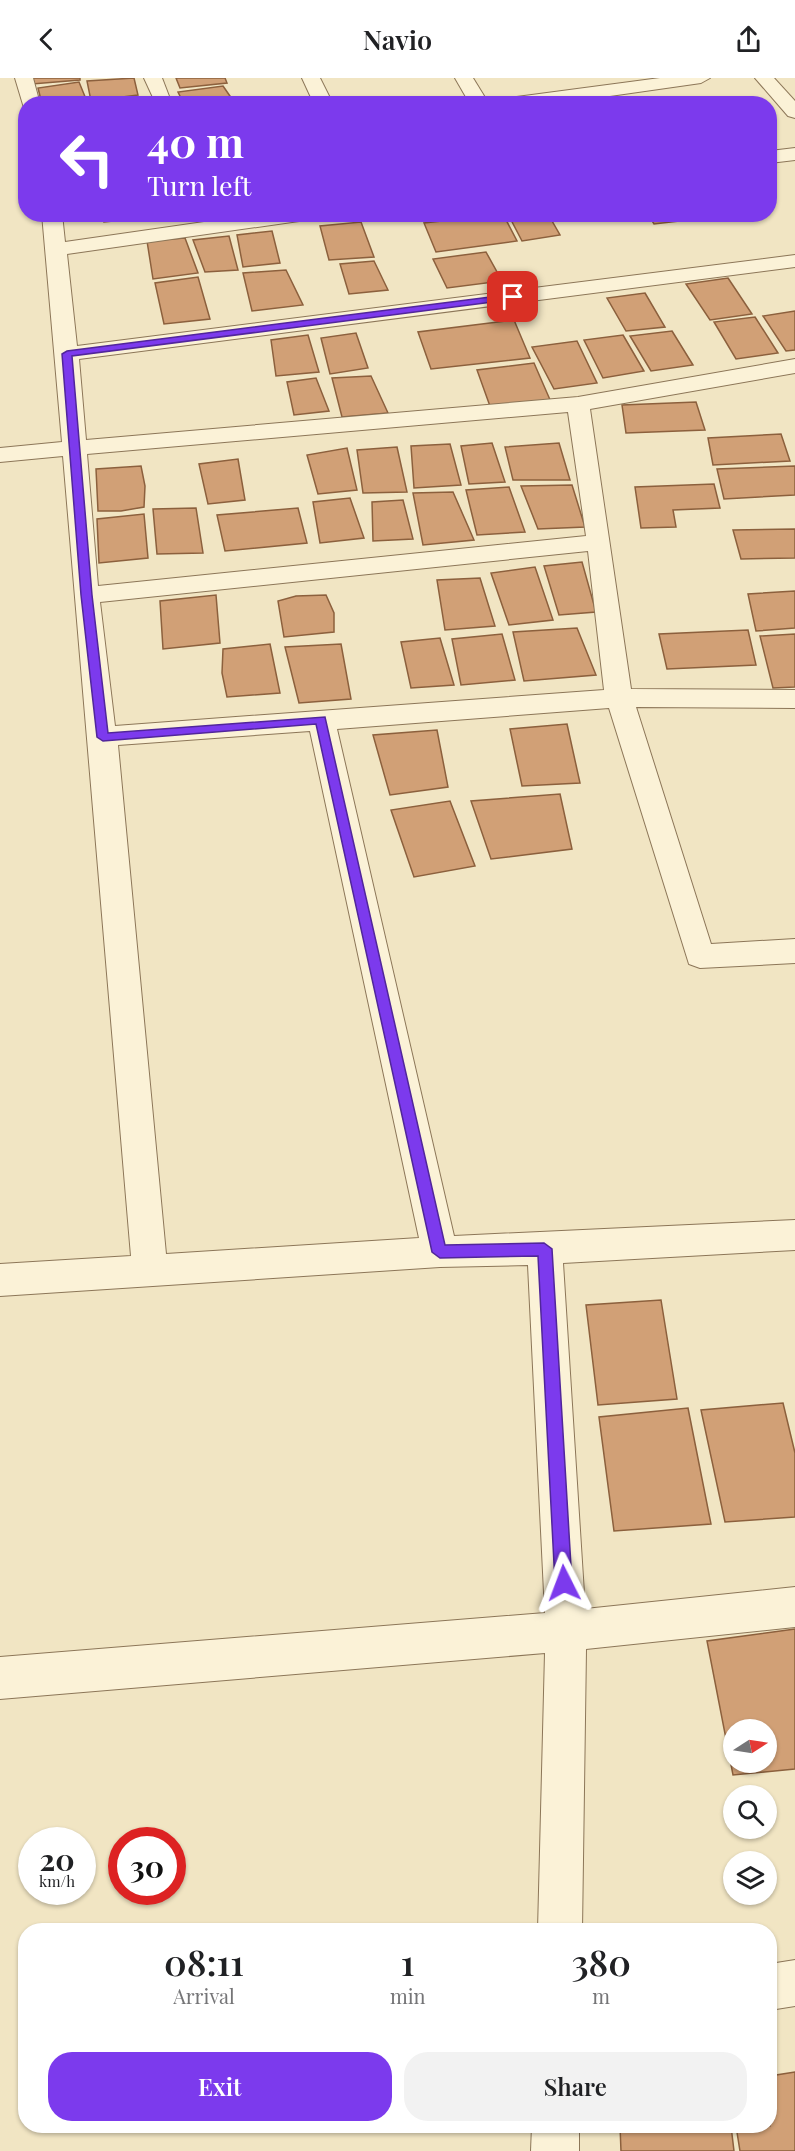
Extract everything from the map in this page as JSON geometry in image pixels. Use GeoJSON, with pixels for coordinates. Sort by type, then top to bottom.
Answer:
{"type":"FeatureCollection","features":[{"type":"Feature","properties":{"kind":"street"},"geometry":{"type":"LineString","coordinates":[[24,78],[29,96]]}},
{"type":"Feature","properties":{"kind":"street"},"geometry":{"type":"LineString","coordinates":[[153,78],[161,96]]}},
{"type":"Feature","properties":{"kind":"street"},"geometry":{"type":"LineString","coordinates":[[311,78],[320,96]]}},
{"type":"Feature","properties":{"kind":"street"},"geometry":{"type":"LineString","coordinates":[[464,78],[475,96]]}},
{"type":"Feature","properties":{"kind":"street"},"geometry":{"type":"LineString","coordinates":[[553,96],[620,84],[701,78]]}},
{"type":"Feature","properties":{"kind":"street"},"geometry":{"type":"LineString","coordinates":[[764,78],[795,112]]}},
{"type":"Feature","properties":{"kind":"street"},"geometry":{"type":"LineString","coordinates":[[777,156],[795,154]]}},
{"type":"Feature","properties":{"kind":"street"},"geometry":{"type":"LineString","coordinates":[[53,222],[67,354],[87,595],[103,737],[150,1271]]}},
{"type":"Feature","properties":{"kind":"street"},"geometry":{"type":"LineString","coordinates":[[56,249],[249,222]]}},
{"type":"Feature","properties":{"kind":"street"},"geometry":{"type":"LineString","coordinates":[[67,354],[795,261]]}},
{"type":"Feature","properties":{"kind":"street"},"geometry":{"type":"LineString","coordinates":[[0,455],[578,404],[795,367]]}},
{"type":"Feature","properties":{"kind":"street"},"geometry":{"type":"LineString","coordinates":[[578,404],[619,698],[700,956],[795,951]]}},
{"type":"Feature","properties":{"kind":"street"},"geometry":{"type":"LineString","coordinates":[[87,595],[599,542]]}},
{"type":"Feature","properties":{"kind":"street"},"geometry":{"type":"LineString","coordinates":[[103,737],[619,698],[795,699]]}},
{"type":"Feature","properties":{"kind":"street"},"geometry":{"type":"LineString","coordinates":[[321,720],[440,1252]]}},
{"type":"Feature","properties":{"kind":"street"},"geometry":{"type":"LineString","coordinates":[[0,1280],[440,1252],[544,1249],[795,1235]]}},
{"type":"Feature","properties":{"kind":"street"},"geometry":{"type":"LineString","coordinates":[[544,1249],[567,1630],[560,1923]]}},
{"type":"Feature","properties":{"kind":"street"},"geometry":{"type":"LineString","coordinates":[[0,1678],[567,1630],[795,1607]]}},
{"type":"Feature","properties":{"kind":"street"},"geometry":{"type":"LineString","coordinates":[[777,1986],[795,1983]]}},
{"type":"Feature","properties":{"kind":"street"},"geometry":{"type":"LineString","coordinates":[[555,2151],[556,2133]]}},
{"type":"Feature","properties":{"kind":"building"},"geometry":{"type":"Polygon","coordinates":[[[32,78],[80,78],[80,80],[32,84],[32,78]]]}},
{"type":"Feature","properties":{"kind":"building"},"geometry":{"type":"Polygon","coordinates":[[[134,78],[138,95],[90,96],[87,81],[134,78]]]}},
{"type":"Feature","properties":{"kind":"building"},"geometry":{"type":"Polygon","coordinates":[[[176,78],[225,78],[227,83],[180,88],[176,78]]]}},
{"type":"Feature","properties":{"kind":"building"},"geometry":{"type":"Polygon","coordinates":[[[79,82],[85,96],[40,96],[38,88],[79,82]]]}},
{"type":"Feature","properties":{"kind":"building"},"geometry":{"type":"Polygon","coordinates":[[[223,86],[230,96],[180,96],[178,92],[223,86]]]}},
{"type":"Feature","properties":{"kind":"building"},"geometry":{"type":"Polygon","coordinates":[[[361,222],[374,257],[329,260],[320,226],[361,222]]]}},
{"type":"Feature","properties":{"kind":"building"},"geometry":{"type":"Polygon","coordinates":[[[507,222],[517,241],[436,252],[424,223],[507,222]]]}},
{"type":"Feature","properties":{"kind":"building"},"geometry":{"type":"Polygon","coordinates":[[[512,222],[553,222],[560,235],[522,241],[512,222]]]}},
{"type":"Feature","properties":{"kind":"building"},"geometry":{"type":"Polygon","coordinates":[[[272,231],[280,263],[243,267],[237,235],[272,231]]]}},
{"type":"Feature","properties":{"kind":"building"},"geometry":{"type":"Polygon","coordinates":[[[229,236],[238,270],[205,272],[193,240],[229,236]]]}},
{"type":"Feature","properties":{"kind":"building"},"geometry":{"type":"Polygon","coordinates":[[[185,238],[198,273],[153,279],[147,241],[185,238]]]}},
{"type":"Feature","properties":{"kind":"building"},"geometry":{"type":"Polygon","coordinates":[[[486,252],[502,281],[447,288],[433,259],[486,252]]]}},
{"type":"Feature","properties":{"kind":"building"},"geometry":{"type":"Polygon","coordinates":[[[374,261],[388,290],[349,294],[340,264],[374,261]]]}},
{"type":"Feature","properties":{"kind":"building"},"geometry":{"type":"Polygon","coordinates":[[[286,270],[303,305],[252,311],[243,273],[286,270]]]}},
{"type":"Feature","properties":{"kind":"building"},"geometry":{"type":"Polygon","coordinates":[[[198,277],[210,319],[164,324],[155,283],[198,277]]]}},
{"type":"Feature","properties":{"kind":"building"},"geometry":{"type":"Polygon","coordinates":[[[728,278],[752,314],[710,320],[686,284],[728,278]]]}},
{"type":"Feature","properties":{"kind":"building"},"geometry":{"type":"Polygon","coordinates":[[[645,293],[665,327],[626,331],[607,298],[645,293]]]}},
{"type":"Feature","properties":{"kind":"building"},"geometry":{"type":"Polygon","coordinates":[[[795,311],[795,350],[786,351],[763,316],[795,311]]]}},
{"type":"Feature","properties":{"kind":"building"},"geometry":{"type":"Polygon","coordinates":[[[755,317],[778,353],[736,359],[714,322],[755,317]]]}},
{"type":"Feature","properties":{"kind":"building"},"geometry":{"type":"Polygon","coordinates":[[[514,320],[530,358],[431,369],[418,332],[514,320]]]}},
{"type":"Feature","properties":{"kind":"building"},"geometry":{"type":"Polygon","coordinates":[[[672,331],[693,365],[651,371],[630,336],[672,331]]]}},
{"type":"Feature","properties":{"kind":"building"},"geometry":{"type":"Polygon","coordinates":[[[356,333],[368,368],[330,374],[321,338],[356,333]]]}},
{"type":"Feature","properties":{"kind":"building"},"geometry":{"type":"Polygon","coordinates":[[[308,335],[319,372],[276,376],[271,340],[308,335]]]}},
{"type":"Feature","properties":{"kind":"building"},"geometry":{"type":"Polygon","coordinates":[[[623,335],[644,371],[603,378],[584,340],[623,335]]]}},
{"type":"Feature","properties":{"kind":"building"},"geometry":{"type":"Polygon","coordinates":[[[577,341],[597,383],[554,389],[532,347],[577,341]]]}},
{"type":"Feature","properties":{"kind":"building"},"geometry":{"type":"Polygon","coordinates":[[[534,363],[551,402],[491,409],[477,370],[534,363]]]}},
{"type":"Feature","properties":{"kind":"building"},"geometry":{"type":"Polygon","coordinates":[[[371,376],[388,413],[342,417],[332,378],[371,376]]]}},
{"type":"Feature","properties":{"kind":"building"},"geometry":{"type":"Polygon","coordinates":[[[316,378],[329,411],[294,415],[287,382],[316,378]]]}},
{"type":"Feature","properties":{"kind":"building"},"geometry":{"type":"Polygon","coordinates":[[[696,402],[705,430],[626,433],[622,405],[696,402]]]}},
{"type":"Feature","properties":{"kind":"building"},"geometry":{"type":"Polygon","coordinates":[[[781,434],[790,461],[713,465],[708,438],[781,434]]]}},
{"type":"Feature","properties":{"kind":"building"},"geometry":{"type":"Polygon","coordinates":[[[492,443],[505,482],[469,484],[461,446],[492,443]]]}},
{"type":"Feature","properties":{"kind":"building"},"geometry":{"type":"Polygon","coordinates":[[[559,443],[570,480],[513,480],[505,447],[559,443]]]}},
{"type":"Feature","properties":{"kind":"building"},"geometry":{"type":"Polygon","coordinates":[[[450,444],[461,485],[414,488],[411,446],[450,444]]]}},
{"type":"Feature","properties":{"kind":"building"},"geometry":{"type":"Polygon","coordinates":[[[397,447],[407,492],[363,493],[357,450],[397,447]]]}},
{"type":"Feature","properties":{"kind":"building"},"geometry":{"type":"Polygon","coordinates":[[[347,448],[357,490],[318,494],[307,455],[347,448]]]}},
{"type":"Feature","properties":{"kind":"building"},"geometry":{"type":"Polygon","coordinates":[[[238,459],[245,500],[208,504],[199,464],[238,459]]]}},
{"type":"Feature","properties":{"kind":"building"},"geometry":{"type":"Polygon","coordinates":[[[141,466],[145,486],[144,507],[121,511],[98,511],[96,469],[141,466]]]}},
{"type":"Feature","properties":{"kind":"building"},"geometry":{"type":"Polygon","coordinates":[[[795,466],[795,495],[724,499],[717,469],[795,466]]]}},
{"type":"Feature","properties":{"kind":"building"},"geometry":{"type":"Polygon","coordinates":[[[714,484],[720,508],[673,510],[676,527],[641,528],[635,487],[714,484]]]}},
{"type":"Feature","properties":{"kind":"building"},"geometry":{"type":"Polygon","coordinates":[[[572,485],[585,527],[538,529],[521,486],[572,485]]]}},
{"type":"Feature","properties":{"kind":"building"},"geometry":{"type":"Polygon","coordinates":[[[509,487],[525,532],[477,535],[466,490],[509,487]]]}},
{"type":"Feature","properties":{"kind":"building"},"geometry":{"type":"Polygon","coordinates":[[[453,492],[474,540],[423,545],[413,493],[453,492]]]}},
{"type":"Feature","properties":{"kind":"building"},"geometry":{"type":"Polygon","coordinates":[[[350,498],[364,538],[320,543],[313,502],[350,498]]]}},
{"type":"Feature","properties":{"kind":"building"},"geometry":{"type":"Polygon","coordinates":[[[403,500],[413,539],[373,541],[372,502],[403,500]]]}},
{"type":"Feature","properties":{"kind":"building"},"geometry":{"type":"Polygon","coordinates":[[[196,508],[203,553],[157,554],[153,509],[196,508]]]}},
{"type":"Feature","properties":{"kind":"building"},"geometry":{"type":"Polygon","coordinates":[[[298,508],[307,543],[225,551],[217,515],[298,508]]]}},
{"type":"Feature","properties":{"kind":"building"},"geometry":{"type":"Polygon","coordinates":[[[144,514],[148,558],[99,563],[97,519],[144,514]]]}},
{"type":"Feature","properties":{"kind":"building"},"geometry":{"type":"Polygon","coordinates":[[[795,529],[795,558],[741,559],[733,530],[795,529]]]}},
{"type":"Feature","properties":{"kind":"building"},"geometry":{"type":"Polygon","coordinates":[[[582,562],[596,612],[559,615],[544,566],[582,562]]]}},
{"type":"Feature","properties":{"kind":"building"},"geometry":{"type":"Polygon","coordinates":[[[535,567],[553,620],[509,625],[491,573],[535,567]]]}},
{"type":"Feature","properties":{"kind":"building"},"geometry":{"type":"Polygon","coordinates":[[[480,578],[495,626],[445,630],[437,580],[480,578]]]}},
{"type":"Feature","properties":{"kind":"building"},"geometry":{"type":"Polygon","coordinates":[[[795,591],[795,628],[756,631],[748,594],[795,591]]]}},
{"type":"Feature","properties":{"kind":"building"},"geometry":{"type":"Polygon","coordinates":[[[216,595],[220,643],[163,649],[160,601],[216,595]]]}},
{"type":"Feature","properties":{"kind":"building"},"geometry":{"type":"Polygon","coordinates":[[[326,595],[334,613],[334,632],[284,637],[278,601],[296,596],[326,595]]]}},
{"type":"Feature","properties":{"kind":"building"},"geometry":{"type":"Polygon","coordinates":[[[577,628],[596,675],[524,681],[513,632],[577,628]]]}},
{"type":"Feature","properties":{"kind":"building"},"geometry":{"type":"Polygon","coordinates":[[[748,630],[756,665],[667,669],[659,634],[748,630]]]}},
{"type":"Feature","properties":{"kind":"building"},"geometry":{"type":"Polygon","coordinates":[[[502,634],[515,680],[461,685],[452,639],[502,634]]]}},
{"type":"Feature","properties":{"kind":"building"},"geometry":{"type":"Polygon","coordinates":[[[795,634],[795,687],[773,688],[760,636],[795,634]]]}},
{"type":"Feature","properties":{"kind":"building"},"geometry":{"type":"Polygon","coordinates":[[[440,638],[454,685],[411,688],[401,642],[440,638]]]}},
{"type":"Feature","properties":{"kind":"building"},"geometry":{"type":"Polygon","coordinates":[[[270,644],[280,693],[227,697],[222,673],[223,649],[270,644]]]}},
{"type":"Feature","properties":{"kind":"building"},"geometry":{"type":"Polygon","coordinates":[[[341,644],[351,699],[299,703],[285,647],[341,644]]]}},
{"type":"Feature","properties":{"kind":"building"},"geometry":{"type":"Polygon","coordinates":[[[567,724],[580,783],[522,786],[510,729],[567,724]]]}},
{"type":"Feature","properties":{"kind":"building"},"geometry":{"type":"Polygon","coordinates":[[[437,730],[448,787],[390,795],[373,735],[437,730]]]}},
{"type":"Feature","properties":{"kind":"building"},"geometry":{"type":"Polygon","coordinates":[[[560,794],[572,849],[491,859],[471,801],[560,794]]]}},
{"type":"Feature","properties":{"kind":"building"},"geometry":{"type":"Polygon","coordinates":[[[450,801],[475,866],[414,877],[391,810],[450,801]]]}},
{"type":"Feature","properties":{"kind":"building"},"geometry":{"type":"Polygon","coordinates":[[[661,1300],[677,1399],[598,1405],[586,1305],[661,1300]]]}},
{"type":"Feature","properties":{"kind":"building"},"geometry":{"type":"Polygon","coordinates":[[[783,1403],[795,1453],[795,1517],[725,1522],[701,1410],[783,1403]]]}},
{"type":"Feature","properties":{"kind":"building"},"geometry":{"type":"Polygon","coordinates":[[[688,1408],[711,1524],[614,1531],[599,1417],[688,1408]]]}},
{"type":"Feature","properties":{"kind":"building"},"geometry":{"type":"Polygon","coordinates":[[[795,1629],[795,1769],[777,1771],[777,1719],[723,1719],[723,1723],[707,1641],[795,1629]]]}},
{"type":"Feature","properties":{"kind":"building"},"geometry":{"type":"Polygon","coordinates":[[[795,2072],[795,2151],[740,2151],[737,2133],[777,2133],[777,2075],[795,2072]]]}},
{"type":"Feature","properties":{"kind":"building"},"geometry":{"type":"Polygon","coordinates":[[[620,2133],[732,2133],[734,2151],[621,2151],[620,2133]]]}},
{"type":"Feature","properties":{"kind":"route"},"geometry":{"type":"LineString","coordinates":[[513,297],[67,354],[87,595],[103,737],[321,720],[440,1252],[544,1249],[564,1583]]}}]}
